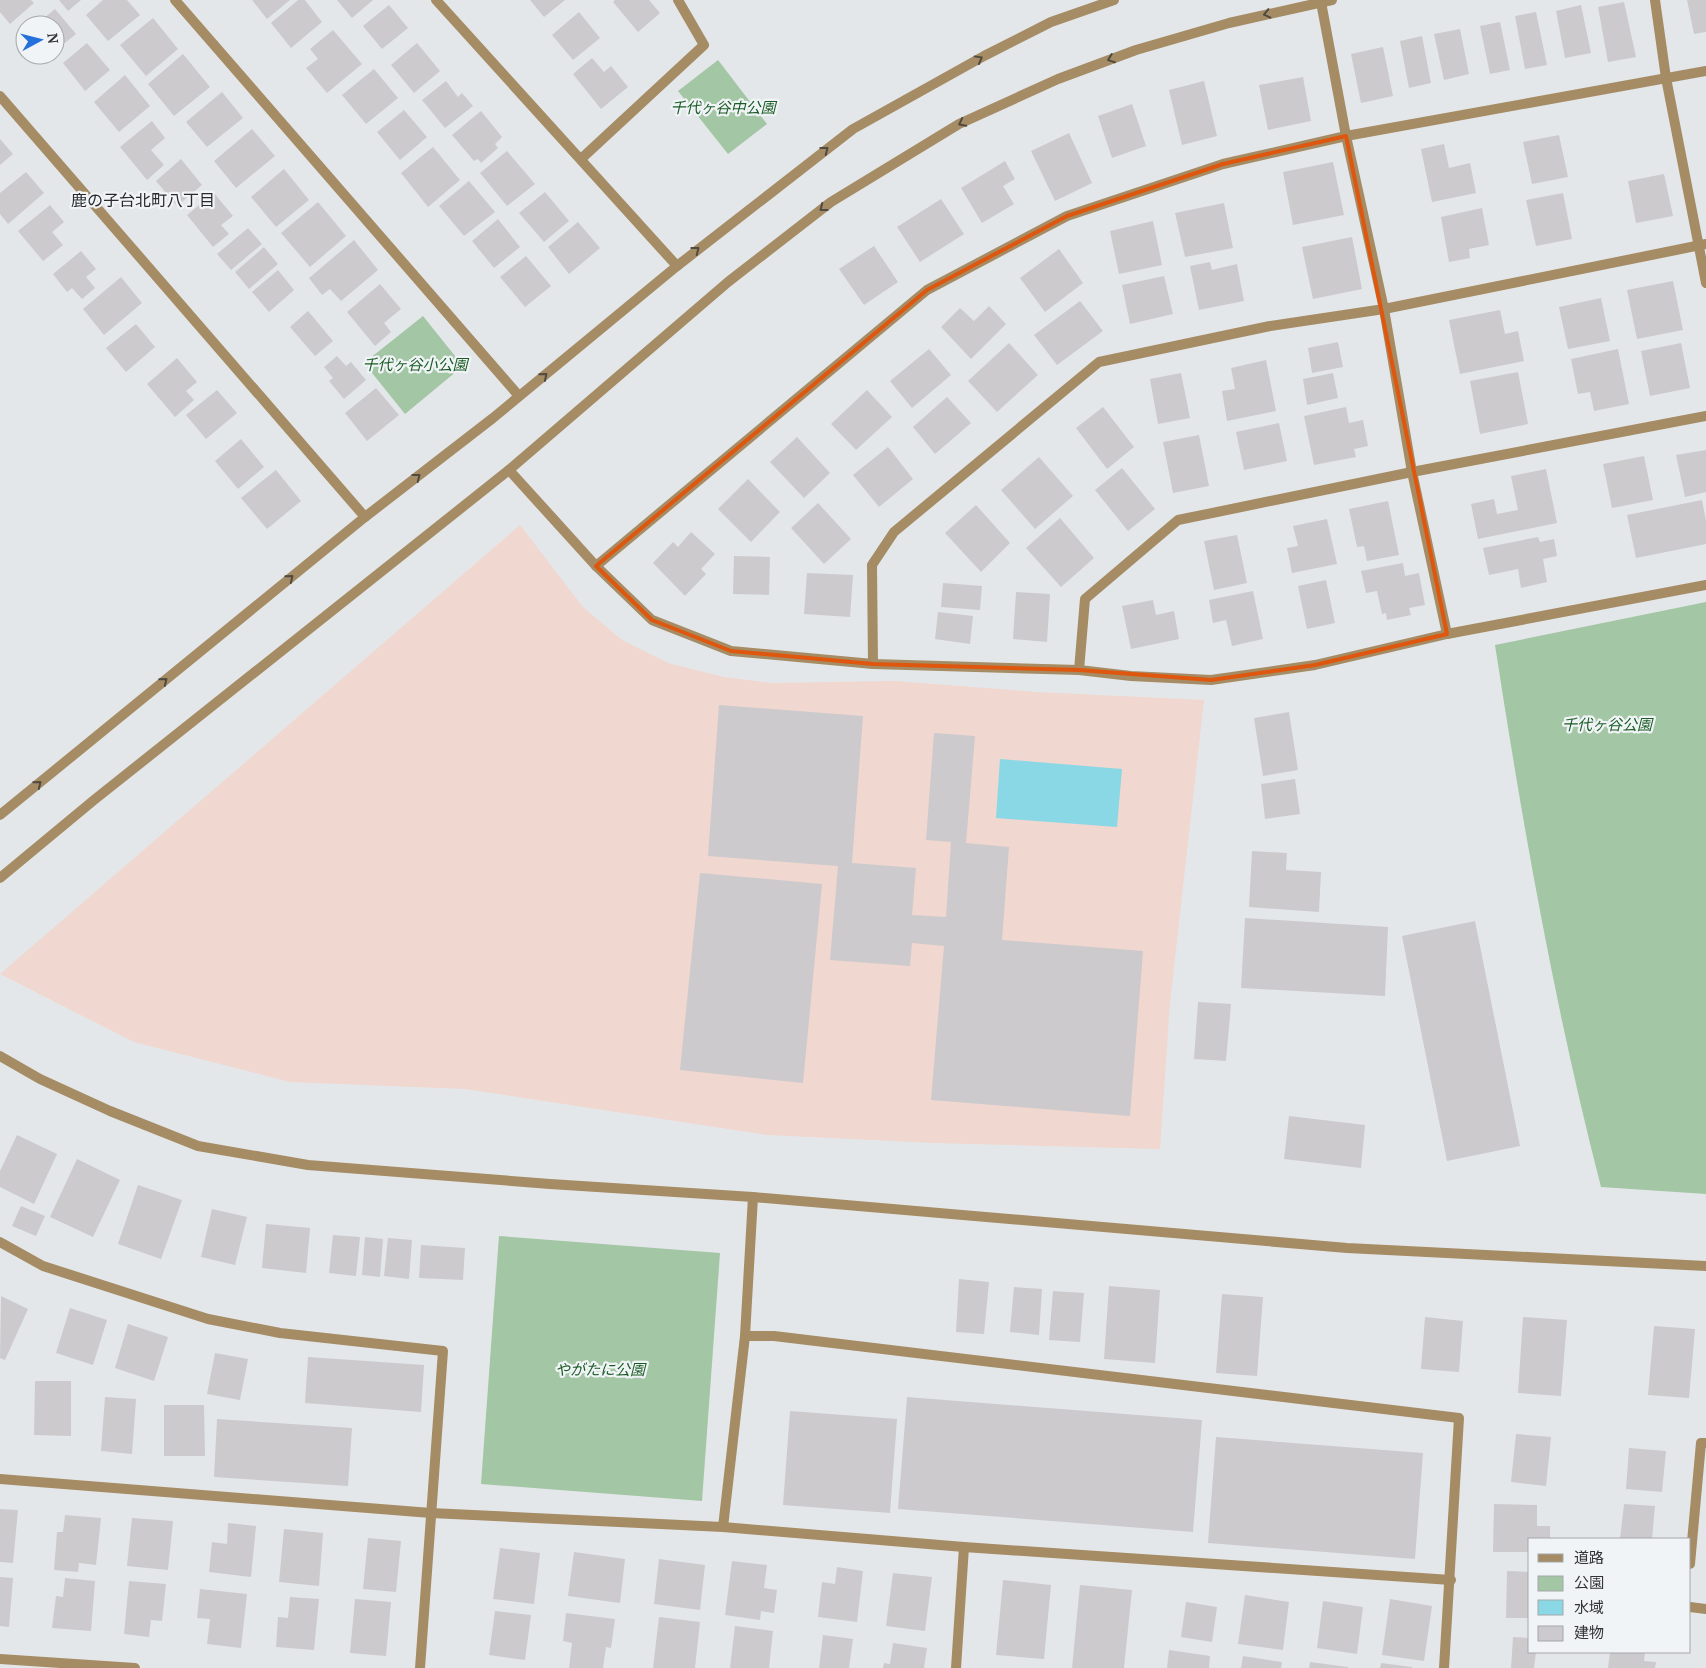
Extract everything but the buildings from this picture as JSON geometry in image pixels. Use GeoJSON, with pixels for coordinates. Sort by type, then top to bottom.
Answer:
{"type":"FeatureCollection","features":[{"type":"Feature","properties":{"kind":"street"},"geometry":{"type":"LineString","coordinates":[[175,0],[520,396]]}},
{"type":"Feature","properties":{"kind":"street"},"geometry":{"type":"LineString","coordinates":[[436,0],[677,266]]}},
{"type":"Feature","properties":{"kind":"street"},"geometry":{"type":"LineString","coordinates":[[581,159],[704,45],[678,0]]}},
{"type":"Feature","properties":{"kind":"street"},"geometry":{"type":"LineString","coordinates":[[0,815],[365,517],[520,396],[677,266],[852,129],[984,56],[1051,22],[1114,0]]}},
{"type":"Feature","properties":{"kind":"street"},"geometry":{"type":"LineString","coordinates":[[1655,0],[1666,78],[1702,245],[1706,283]]}},
{"type":"Feature","properties":{"kind":"street"},"geometry":{"type":"LineString","coordinates":[[0,878],[133,769],[508,470],[728,282],[831,202],[959,124],[1058,79],[1136,50],[1229,23],[1326,1],[1346,136],[1384,309],[1412,472],[1447,634]]}},
{"type":"Feature","properties":{"kind":"street"},"geometry":{"type":"LineString","coordinates":[[596,566],[927,290],[1067,216],[1223,164],[1346,136],[1706,71]]}},
{"type":"Feature","properties":{"kind":"street"},"geometry":{"type":"LineString","coordinates":[[0,96],[365,517]]}},
{"type":"Feature","properties":{"kind":"street"},"geometry":{"type":"LineString","coordinates":[[873,664],[872,565],[894,532],[1099,362],[1270,326],[1384,309],[1702,245]]}},
{"type":"Feature","properties":{"kind":"street"},"geometry":{"type":"LineString","coordinates":[[1079,670],[1085,599],[1178,520],[1412,472],[1706,416]]}},
{"type":"Feature","properties":{"kind":"street"},"geometry":{"type":"LineString","coordinates":[[508,470],[596,566],[652,620],[731,652],[873,664],[1079,670],[1211,680],[1315,665],[1447,634],[1706,585]]}},
{"type":"Feature","properties":{"kind":"street"},"geometry":{"type":"LineString","coordinates":[[0,1056],[40,1079],[198,1146],[308,1165],[550,1184],[753,1197],[1347,1248],[1706,1266]]}},
{"type":"Feature","properties":{"kind":"street"},"geometry":{"type":"LineString","coordinates":[[723,1527],[745,1336],[753,1197]]}},
{"type":"Feature","properties":{"kind":"street"},"geometry":{"type":"LineString","coordinates":[[0,1242],[43,1266],[208,1319],[280,1333],[443,1351],[420,1668]]}},
{"type":"Feature","properties":{"kind":"street"},"geometry":{"type":"LineString","coordinates":[[745,1336],[784,1337],[1459,1418],[1451,1580],[1444,1668]]}},
{"type":"Feature","properties":{"kind":"street"},"geometry":{"type":"LineString","coordinates":[[1691,1554],[1702,1442],[1706,1443]]}},
{"type":"Feature","properties":{"kind":"street"},"geometry":{"type":"LineString","coordinates":[[0,1479],[431,1513],[723,1527],[964,1547],[1451,1580]]}},
{"type":"Feature","properties":{"kind":"street"},"geometry":{"type":"LineString","coordinates":[[956,1668],[964,1547]]}},
{"type":"Feature","properties":{"kind":"street"},"geometry":{"type":"LineString","coordinates":[[1691,1607],[1706,1609]]}},
{"type":"Feature","properties":{"kind":"street"},"geometry":{"type":"LineString","coordinates":[[0,1659],[135,1668]]}},
{"type":"Feature","properties":{"kind":"highlighted area"},"geometry":{"type":"Polygon","coordinates":[[[1346,136],[1447,634],[1315,665],[1211,680],[1079,670],[873,664],[731,651],[652,620],[596,566],[927,290],[1067,216],[1223,164],[1346,136]]]}},
{"type":"Feature","properties":{"kind":"shaded area"},"geometry":{"type":"Polygon","coordinates":[[[520,525],[583,607],[622,640],[668,663],[724,677],[772,683],[895,681],[1037,692],[1204,700],[1170,1003],[1160,1149],[935,1143],[767,1135],[465,1089],[290,1082],[134,1042],[0,974],[520,525]]]}},
{"type":"Feature","properties":{"kind":"green space","name":"千代ヶ谷中公園"},"geometry":{"type":"Polygon","coordinates":[[[718,60],[767,124],[728,154],[678,91],[718,60]]]}},
{"type":"Feature","properties":{"kind":"green space","name":"千代ヶ谷小公園"},"geometry":{"type":"Polygon","coordinates":[[[423,316],[463,366],[405,414],[364,363],[423,316]]]}},
{"type":"Feature","properties":{"kind":"green space","name":"千代ヶ谷公園"},"geometry":{"type":"Polygon","coordinates":[[[1706,602],[1706,1194],[1601,1187],[1569,1053],[1541,918],[1495,645],[1706,602]]]}},
{"type":"Feature","properties":{"kind":"green space","name":"やがたに公園"},"geometry":{"type":"Polygon","coordinates":[[[499,1236],[720,1253],[702,1501],[481,1484],[499,1236]]]}},
{"type":"Feature","properties":{"kind":"water"},"geometry":{"type":"Polygon","coordinates":[[[1000,759],[1122,769],[1117,827],[996,818],[1000,759]]]}},
{"type":"Feature","properties":{"kind":"district","name":"鹿の子台北町八丁目"},"geometry":{"type":"Point","coordinates":[143,200]}}]}
